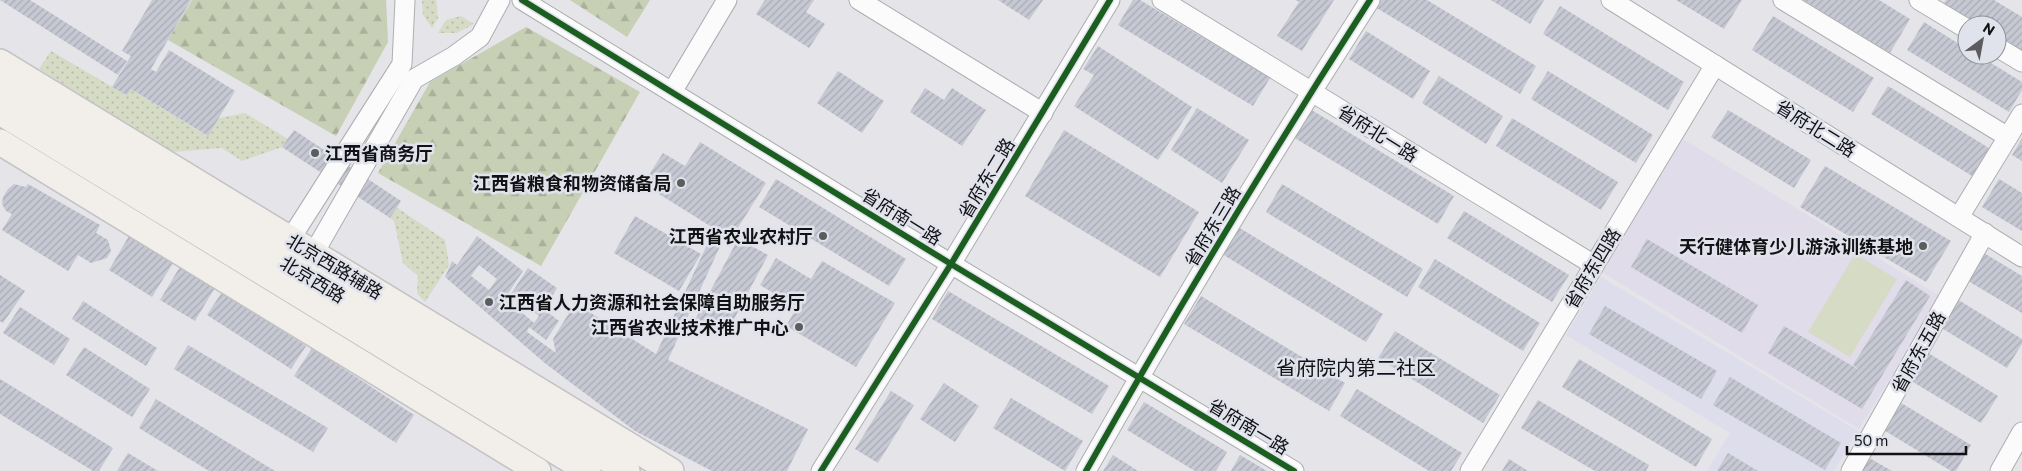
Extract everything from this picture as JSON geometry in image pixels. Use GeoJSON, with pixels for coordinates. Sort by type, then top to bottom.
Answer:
{"type":"FeatureCollection","features":[{"type":"Feature","properties":{"kind":"main road","name":"北京西路辅路"},"geometry":{"type":"LineString","coordinates":[[0,62],[284,248]]}},
{"type":"Feature","properties":{"kind":"main road","name":"北京西路"},"geometry":{"type":"LineString","coordinates":[[0,86],[284,248],[626,471]]}},
{"type":"Feature","properties":{"kind":"main road","name":"北京西路"},"geometry":{"type":"LineString","coordinates":[[0,112],[588,471]]}},
{"type":"Feature","properties":{"kind":"main road"},"geometry":{"type":"LineString","coordinates":[[0,142],[538,471]]}},
{"type":"Feature","properties":{"kind":"main road","name":"北京西路辅路"},"geometry":{"type":"LineString","coordinates":[[308,263],[671,471]]}},
{"type":"Feature","properties":{"kind":"street"},"geometry":{"type":"LineString","coordinates":[[284,248],[402,64],[405,0]]}},
{"type":"Feature","properties":{"kind":"street"},"geometry":{"type":"LineString","coordinates":[[308,263],[414,79],[454,56],[480,37],[500,0]]}},
{"type":"Feature","properties":{"kind":"street","name":"省府南一路"},"geometry":{"type":"LineString","coordinates":[[522,0],[951,264],[1294,471]]}},
{"type":"Feature","properties":{"kind":"street"},"geometry":{"type":"LineString","coordinates":[[672,92],[727,0]]}},
{"type":"Feature","properties":{"kind":"street"},"geometry":{"type":"LineString","coordinates":[[859,0],[1042,113]]}},
{"type":"Feature","properties":{"kind":"street","name":"省府东二路"},"geometry":{"type":"LineString","coordinates":[[821,471],[951,264],[1110,0]]}},
{"type":"Feature","properties":{"kind":"street","name":"省府北一路"},"geometry":{"type":"LineString","coordinates":[[1162,0],[1594,265]]}},
{"type":"Feature","properties":{"kind":"street","name":"省府东三路"},"geometry":{"type":"LineString","coordinates":[[1086,471],[1139,376],[1311,91],[1370,0]]}},
{"type":"Feature","properties":{"kind":"street","name":"省府北二路"},"geometry":{"type":"LineString","coordinates":[[1611,0],[2022,257]]}},
{"type":"Feature","properties":{"kind":"street"},"geometry":{"type":"LineString","coordinates":[[1783,0],[2008,137]]}},
{"type":"Feature","properties":{"kind":"street"},"geometry":{"type":"LineString","coordinates":[[1919,0],[1957,23]]}},
{"type":"Feature","properties":{"kind":"street"},"geometry":{"type":"LineString","coordinates":[[2007,53],[2022,62]]}},
{"type":"Feature","properties":{"kind":"street","name":"省府东四路"},"geometry":{"type":"LineString","coordinates":[[1470,471],[1715,65]]}},
{"type":"Feature","properties":{"kind":"street"},"geometry":{"type":"LineString","coordinates":[[1959,217],[2022,114]]}},
{"type":"Feature","properties":{"kind":"street","name":"省府东五路"},"geometry":{"type":"LineString","coordinates":[[1851,471],[1985,233]]}},
{"type":"Feature","properties":{"kind":"street"},"geometry":{"type":"LineString","coordinates":[[2000,471],[2022,432]]}},
{"type":"Feature","properties":{"kind":"shaded area"},"geometry":{"type":"Polygon","coordinates":[[[1683,139],[1940,296],[1859,429],[1602,272],[1683,139]]]}},
{"type":"Feature","properties":{"kind":"shaded area"},"geometry":{"type":"Polygon","coordinates":[[[1601,277],[1858,431],[1834,471],[1707,471],[1730,433],[1566,335],[1601,277]]]}},
{"type":"Feature","properties":{"kind":"green space"},"geometry":{"type":"Polygon","coordinates":[[[192,0],[386,0],[388,42],[336,136],[168,40],[192,0]]]}},
{"type":"Feature","properties":{"kind":"green space"},"geometry":{"type":"Polygon","coordinates":[[[422,0],[436,0],[438,18],[432,28],[423,15],[422,0]]]}},
{"type":"Feature","properties":{"kind":"green space"},"geometry":{"type":"Polygon","coordinates":[[[570,0],[650,0],[627,37],[570,0]]]}},
{"type":"Feature","properties":{"kind":"green space"},"geometry":{"type":"Polygon","coordinates":[[[461,16],[474,24],[457,33],[438,33],[446,20],[461,16]]]}},
{"type":"Feature","properties":{"kind":"green space"},"geometry":{"type":"Polygon","coordinates":[[[526,27],[640,92],[541,266],[378,173],[430,82],[526,27]]]}},
{"type":"Feature","properties":{"kind":"green space"},"geometry":{"type":"Polygon","coordinates":[[[51,51],[126,95],[131,89],[207,136],[219,118],[245,113],[288,139],[282,147],[242,161],[222,148],[172,152],[39,69],[51,51]]]}},
{"type":"Feature","properties":{"kind":"green space"},"geometry":{"type":"Polygon","coordinates":[[[396,207],[445,240],[449,265],[425,302],[417,293],[418,276],[403,263],[394,221],[390,218],[396,207]]]}},
{"type":"Feature","properties":{"kind":"green space"},"geometry":{"type":"Polygon","coordinates":[[[1855,254],[1897,279],[1850,357],[1808,332],[1855,254]]]}},
{"type":"Feature","properties":{"kind":"building"},"geometry":{"type":"Polygon","coordinates":[[[0,0],[30,0],[127,61],[118,75],[0,0]]]}},
{"type":"Feature","properties":{"kind":"building"},"geometry":{"type":"Polygon","coordinates":[[[152,0],[191,0],[151,69],[156,72],[169,50],[235,91],[208,136],[131,89],[127,95],[112,87],[131,56],[122,51],[152,0]]]}},
{"type":"Feature","properties":{"kind":"building"},"geometry":{"type":"Polygon","coordinates":[[[765,0],[814,0],[806,12],[825,24],[809,48],[756,14],[765,0]]]}},
{"type":"Feature","properties":{"kind":"building"},"geometry":{"type":"Polygon","coordinates":[[[998,0],[1043,0],[1029,20],[998,0]]]}},
{"type":"Feature","properties":{"kind":"building"},"geometry":{"type":"Polygon","coordinates":[[[1133,0],[1140,0],[1270,78],[1253,106],[1118,25],[1133,0]]]}},
{"type":"Feature","properties":{"kind":"building"},"geometry":{"type":"Polygon","coordinates":[[[1296,0],[1334,0],[1302,51],[1277,36],[1299,2],[1296,0]]]}},
{"type":"Feature","properties":{"kind":"building"},"geometry":{"type":"Polygon","coordinates":[[[1380,0],[1427,0],[1536,66],[1520,94],[1375,7],[1380,0]]]}},
{"type":"Feature","properties":{"kind":"building"},"geometry":{"type":"Polygon","coordinates":[[[1491,0],[1544,0],[1530,24],[1491,0]]]}},
{"type":"Feature","properties":{"kind":"building"},"geometry":{"type":"Polygon","coordinates":[[[1676,0],[1742,0],[1724,29],[1676,0]]]}},
{"type":"Feature","properties":{"kind":"building"},"geometry":{"type":"Polygon","coordinates":[[[1803,0],[1879,0],[1910,19],[1890,53],[1803,0]]]}},
{"type":"Feature","properties":{"kind":"building"},"geometry":{"type":"Polygon","coordinates":[[[1946,0],[1994,0],[2022,17],[2022,55],[2007,46],[2007,15],[1957,15],[1942,6],[1946,0]]]}},
{"type":"Feature","properties":{"kind":"building"},"geometry":{"type":"Polygon","coordinates":[[[1560,6],[1684,82],[1668,110],[1543,34],[1560,6]]]}},
{"type":"Feature","properties":{"kind":"building"},"geometry":{"type":"Polygon","coordinates":[[[1773,16],[1874,78],[1853,112],[1752,50],[1773,16]]]}},
{"type":"Feature","properties":{"kind":"building"},"geometry":{"type":"Polygon","coordinates":[[[1924,22],[1957,43],[1957,65],[1994,65],[2022,82],[2022,90],[2009,112],[1907,50],[1924,22]]]}},
{"type":"Feature","properties":{"kind":"building"},"geometry":{"type":"Polygon","coordinates":[[[1366,31],[1430,71],[1413,99],[1349,59],[1366,31]]]}},
{"type":"Feature","properties":{"kind":"building"},"geometry":{"type":"Polygon","coordinates":[[[1098,46],[1192,107],[1158,160],[1074,106],[1094,75],[1083,69],[1098,46]]]}},
{"type":"Feature","properties":{"kind":"building"},"geometry":{"type":"Polygon","coordinates":[[[838,71],[884,101],[862,133],[817,103],[838,71]]]}},
{"type":"Feature","properties":{"kind":"building"},"geometry":{"type":"Polygon","coordinates":[[[1548,71],[1653,135],[1636,163],[1531,99],[1548,71]]]}},
{"type":"Feature","properties":{"kind":"building"},"geometry":{"type":"Polygon","coordinates":[[[1439,76],[1503,116],[1486,144],[1422,103],[1439,76]]]}},
{"type":"Feature","properties":{"kind":"building"},"geometry":{"type":"Polygon","coordinates":[[[1888,86],[1989,148],[1972,176],[1871,114],[1888,86]]]}},
{"type":"Feature","properties":{"kind":"building"},"geometry":{"type":"Polygon","coordinates":[[[925,88],[944,100],[952,88],[986,110],[962,146],[910,112],[925,88]]]}},
{"type":"Feature","properties":{"kind":"building"},"geometry":{"type":"Polygon","coordinates":[[[1197,108],[1249,140],[1222,183],[1171,150],[1197,108]]]}},
{"type":"Feature","properties":{"kind":"building"},"geometry":{"type":"Polygon","coordinates":[[[1310,109],[1454,196],[1438,224],[1293,137],[1310,109]]]}},
{"type":"Feature","properties":{"kind":"building"},"geometry":{"type":"Polygon","coordinates":[[[1728,110],[1811,160],[1794,188],[1711,137],[1728,110]]]}},
{"type":"Feature","properties":{"kind":"building"},"geometry":{"type":"Polygon","coordinates":[[[1512,118],[1618,182],[1601,210],[1496,146],[1512,118]]]}},
{"type":"Feature","properties":{"kind":"building"},"geometry":{"type":"Polygon","coordinates":[[[294,130],[401,201],[390,218],[282,147],[294,130]]]}},
{"type":"Feature","properties":{"kind":"building"},"geometry":{"type":"Polygon","coordinates":[[[1064,130],[1199,212],[1160,277],[1025,196],[1064,130]]]}},
{"type":"Feature","properties":{"kind":"building"},"geometry":{"type":"Polygon","coordinates":[[[2022,138],[2022,161],[2012,155],[2022,138]]]}},
{"type":"Feature","properties":{"kind":"building"},"geometry":{"type":"Polygon","coordinates":[[[700,142],[766,183],[731,239],[643,184],[663,153],[685,166],[700,142]]]}},
{"type":"Feature","properties":{"kind":"building"},"geometry":{"type":"Polygon","coordinates":[[[1825,166],[1951,241],[1926,282],[1800,207],[1825,166]]]}},
{"type":"Feature","properties":{"kind":"building"},"geometry":{"type":"Polygon","coordinates":[[[776,179],[906,259],[889,286],[759,207],[776,179]]]}},
{"type":"Feature","properties":{"kind":"building"},"geometry":{"type":"Polygon","coordinates":[[[1999,179],[2022,193],[2022,231],[1982,207],[1999,179]]]}},
{"type":"Feature","properties":{"kind":"building"},"geometry":{"type":"Polygon","coordinates":[[[14,184],[26,187],[28,184],[100,225],[96,233],[108,240],[111,251],[107,258],[91,263],[78,255],[68,271],[2,230],[12,214],[6,211],[2,204],[3,197],[14,184]]]}},
{"type":"Feature","properties":{"kind":"building"},"geometry":{"type":"Polygon","coordinates":[[[1282,184],[1423,269],[1407,297],[1266,212],[1282,184]]]}},
{"type":"Feature","properties":{"kind":"building"},"geometry":{"type":"Polygon","coordinates":[[[1464,211],[1569,275],[1552,302],[1447,238],[1464,211]]]}},
{"type":"Feature","properties":{"kind":"building"},"geometry":{"type":"Polygon","coordinates":[[[635,216],[701,254],[679,291],[614,253],[635,216]]]}},
{"type":"Feature","properties":{"kind":"building"},"geometry":{"type":"Polygon","coordinates":[[[1238,227],[1383,314],[1366,342],[1222,254],[1238,227]]]}},
{"type":"Feature","properties":{"kind":"building"},"geometry":{"type":"Polygon","coordinates":[[[712,234],[722,242],[668,360],[808,429],[787,471],[712,471],[635,431],[546,364],[445,277],[452,261],[457,265],[477,236],[523,271],[505,298],[534,323],[539,316],[511,294],[528,268],[557,288],[544,309],[559,321],[546,340],[529,327],[527,332],[556,353],[553,339],[575,303],[656,354],[712,234]],[[479,265],[471,276],[489,290],[497,279],[479,265]]]}},
{"type":"Feature","properties":{"kind":"building"},"geometry":{"type":"Polygon","coordinates":[[[129,236],[173,263],[152,297],[109,270],[129,236]]]}},
{"type":"Feature","properties":{"kind":"building"},"geometry":{"type":"Polygon","coordinates":[[[738,239],[768,255],[725,336],[695,320],[738,239]]]}},
{"type":"Feature","properties":{"kind":"building"},"geometry":{"type":"Polygon","coordinates":[[[1647,239],[1758,305],[1742,333],[1631,267],[1647,239]]]}},
{"type":"Feature","properties":{"kind":"building"},"geometry":{"type":"Polygon","coordinates":[[[1979,250],[2022,276],[2022,313],[1963,278],[1979,250]]]}},
{"type":"Feature","properties":{"kind":"building"},"geometry":{"type":"Polygon","coordinates":[[[776,258],[811,279],[822,261],[895,303],[856,367],[786,326],[797,307],[760,285],[776,258]]]}},
{"type":"Feature","properties":{"kind":"building"},"geometry":{"type":"Polygon","coordinates":[[[1435,259],[1540,323],[1523,351],[1418,287],[1435,259]]]}},
{"type":"Feature","properties":{"kind":"building"},"geometry":{"type":"Polygon","coordinates":[[[181,265],[216,286],[195,321],[160,300],[181,265]]]}},
{"type":"Feature","properties":{"kind":"building"},"geometry":{"type":"Polygon","coordinates":[[[0,275],[25,291],[3,323],[0,321],[0,275]]]}},
{"type":"Feature","properties":{"kind":"building"},"geometry":{"type":"Polygon","coordinates":[[[1906,280],[1930,296],[1862,409],[1768,353],[1784,326],[1861,371],[1853,365],[1906,280]]]}},
{"type":"Feature","properties":{"kind":"building"},"geometry":{"type":"Polygon","coordinates":[[[948,291],[1109,386],[1092,414],[932,319],[948,291]]]}},
{"type":"Feature","properties":{"kind":"building"},"geometry":{"type":"Polygon","coordinates":[[[222,292],[306,346],[291,369],[207,315],[222,292]]]}},
{"type":"Feature","properties":{"kind":"building"},"geometry":{"type":"Polygon","coordinates":[[[1201,296],[1345,383],[1329,411],[1184,324],[1201,296]]]}},
{"type":"Feature","properties":{"kind":"building"},"geometry":{"type":"Polygon","coordinates":[[[1952,296],[2022,339],[2022,344],[2007,368],[1935,324],[1952,296]]]}},
{"type":"Feature","properties":{"kind":"building"},"geometry":{"type":"Polygon","coordinates":[[[83,301],[157,348],[146,366],[72,319],[83,301]]]}},
{"type":"Feature","properties":{"kind":"building"},"geometry":{"type":"Polygon","coordinates":[[[1605,306],[1717,371],[1701,399],[1589,334],[1605,306]]]}},
{"type":"Feature","properties":{"kind":"building"},"geometry":{"type":"Polygon","coordinates":[[[20,307],[70,339],[54,365],[3,333],[20,307]]]}},
{"type":"Feature","properties":{"kind":"building"},"geometry":{"type":"Polygon","coordinates":[[[1395,331],[1500,395],[1483,423],[1378,358],[1395,331]]]}},
{"type":"Feature","properties":{"kind":"building"},"geometry":{"type":"Polygon","coordinates":[[[188,345],[328,428],[313,452],[174,369],[188,345]]]}},
{"type":"Feature","properties":{"kind":"building"},"geometry":{"type":"Polygon","coordinates":[[[84,347],[150,389],[132,417],[66,375],[84,347]]]}},
{"type":"Feature","properties":{"kind":"building"},"geometry":{"type":"Polygon","coordinates":[[[312,348],[414,415],[396,443],[294,376],[312,348]]]}},
{"type":"Feature","properties":{"kind":"building"},"geometry":{"type":"Polygon","coordinates":[[[1925,351],[1998,396],[1981,423],[1908,379],[1925,351]]]}},
{"type":"Feature","properties":{"kind":"building"},"geometry":{"type":"Polygon","coordinates":[[[1579,359],[1712,439],[1696,467],[1562,387],[1579,359]]]}},
{"type":"Feature","properties":{"kind":"building"},"geometry":{"type":"Polygon","coordinates":[[[1730,377],[1841,443],[1825,470],[1713,405],[1730,377]]]}},
{"type":"Feature","properties":{"kind":"building"},"geometry":{"type":"Polygon","coordinates":[[[0,379],[113,448],[99,471],[93,471],[0,414],[0,379]]]}},
{"type":"Feature","properties":{"kind":"building"},"geometry":{"type":"Polygon","coordinates":[[[944,383],[979,406],[955,442],[920,419],[944,383]]]}},
{"type":"Feature","properties":{"kind":"building"},"geometry":{"type":"Polygon","coordinates":[[[1357,389],[1462,453],[1451,471],[1429,471],[1340,416],[1357,389]]]}},
{"type":"Feature","properties":{"kind":"building"},"geometry":{"type":"Polygon","coordinates":[[[891,391],[914,405],[878,463],[855,449],[891,391]]]}},
{"type":"Feature","properties":{"kind":"building"},"geometry":{"type":"Polygon","coordinates":[[[1011,398],[1083,441],[1065,471],[993,428],[1011,398]]]}},
{"type":"Feature","properties":{"kind":"building"},"geometry":{"type":"Polygon","coordinates":[[[156,399],[275,471],[209,471],[139,428],[156,399]]]}},
{"type":"Feature","properties":{"kind":"building"},"geometry":{"type":"Polygon","coordinates":[[[1538,400],[1649,465],[1646,471],[1595,471],[1521,428],[1538,400]]]}},
{"type":"Feature","properties":{"kind":"building"},"geometry":{"type":"Polygon","coordinates":[[[1898,401],[1971,445],[1956,471],[1951,471],[1882,429],[1898,401]]]}},
{"type":"Feature","properties":{"kind":"building"},"geometry":{"type":"Polygon","coordinates":[[[1144,402],[1227,452],[1216,471],[1195,471],[1127,430],[1144,402]]]}},
{"type":"Feature","properties":{"kind":"building"},"geometry":{"type":"Polygon","coordinates":[[[128,453],[158,471],[117,471],[128,453]]]}},
{"type":"Feature","properties":{"kind":"building"},"geometry":{"type":"Polygon","coordinates":[[[1728,453],[1758,471],[1717,471],[1728,453]]]}},
{"type":"Feature","properties":{"kind":"building"},"geometry":{"type":"Polygon","coordinates":[[[1113,455],[1138,471],[1103,471],[1113,455]]]}},
{"type":"Feature","properties":{"kind":"building"},"geometry":{"type":"Polygon","coordinates":[[[1240,455],[1267,471],[1231,471],[1240,455]]]}},
{"type":"Feature","properties":{"kind":"building"},"geometry":{"type":"Polygon","coordinates":[[[1866,456],[1892,471],[1857,471],[1866,456]]]}},
{"type":"Feature","properties":{"kind":"building"},"geometry":{"type":"Polygon","coordinates":[[[1509,459],[1528,471],[1502,471],[1509,459]]]}},
{"type":"Feature","properties":{"kind":"cycle path"},"geometry":{"type":"LineString","coordinates":[[522,0],[951,264],[1294,471]]}},
{"type":"Feature","properties":{"kind":"cycle path"},"geometry":{"type":"LineString","coordinates":[[821,471],[951,264],[1110,0]]}},
{"type":"Feature","properties":{"kind":"cycle path"},"geometry":{"type":"LineString","coordinates":[[1086,471],[1225,233],[1370,0]]}},
{"type":"Feature","properties":{"kind":"place","name":"江西省商务厅"},"geometry":{"type":"Point","coordinates":[315,153]}},
{"type":"Feature","properties":{"kind":"place","name":"江西省粮食和物资储备局"},"geometry":{"type":"Point","coordinates":[681,183]}},
{"type":"Feature","properties":{"kind":"place","name":"江西省农业农村厅"},"geometry":{"type":"Point","coordinates":[823,236]}},
{"type":"Feature","properties":{"kind":"place","name":"天行健体育少儿游泳训练基地"},"geometry":{"type":"Point","coordinates":[1923,246]}},
{"type":"Feature","properties":{"kind":"place","name":"江西省人力资源和社会保障自助服务厅"},"geometry":{"type":"Point","coordinates":[489,302]}},
{"type":"Feature","properties":{"kind":"place","name":"江西省农业技术推广中心"},"geometry":{"type":"Point","coordinates":[799,327]}},
{"type":"Feature","properties":{"kind":"district","name":"省府院内第二社区"},"geometry":{"type":"Point","coordinates":[1356,367]}}]}
